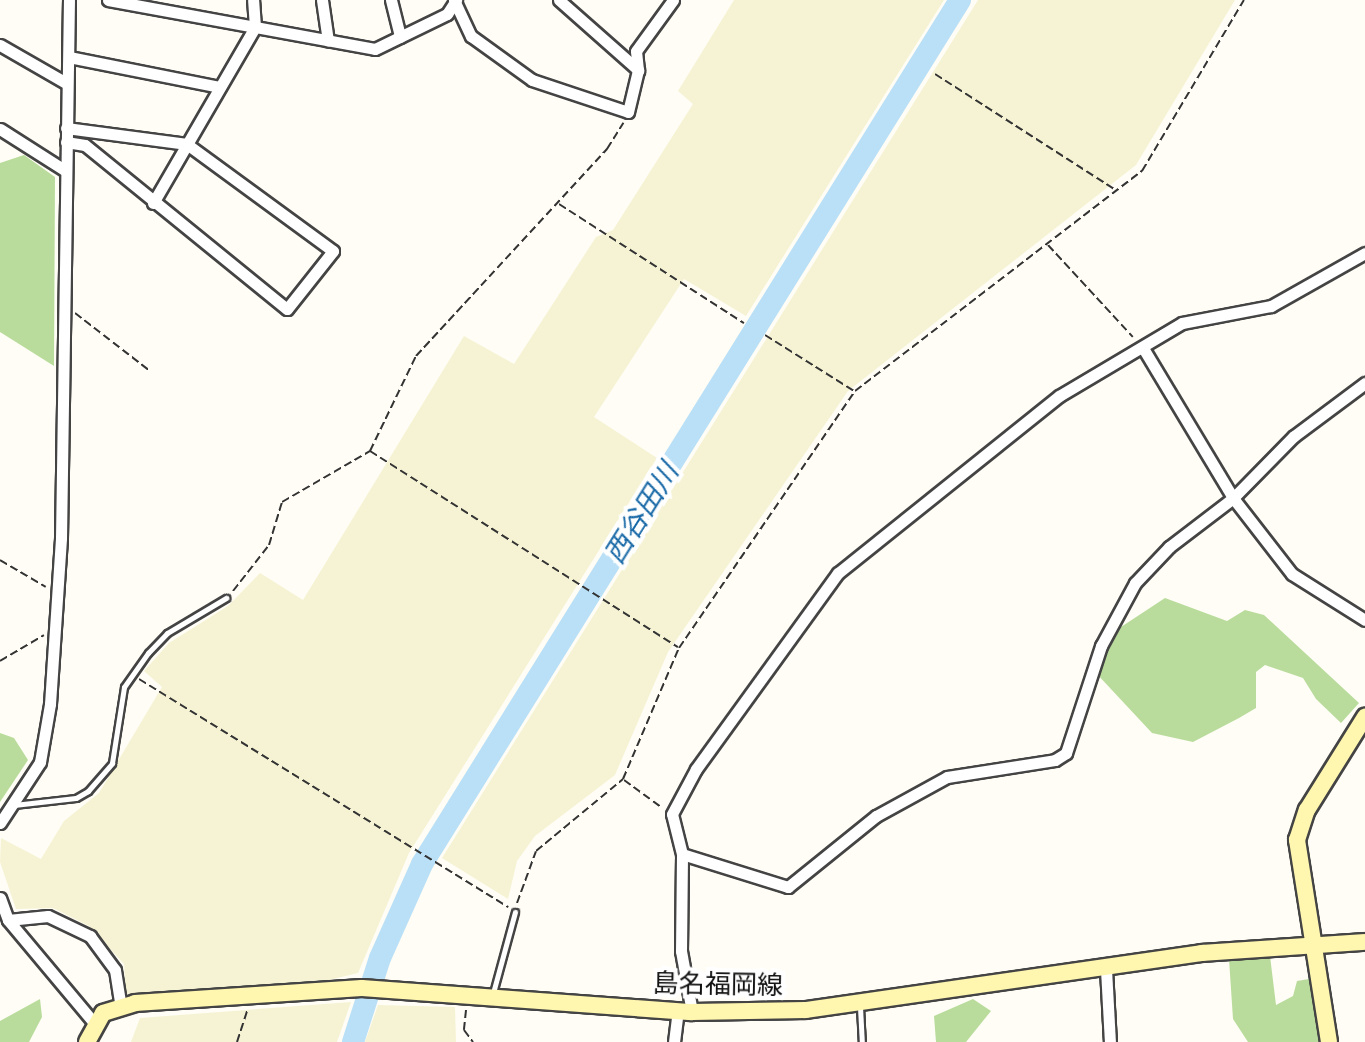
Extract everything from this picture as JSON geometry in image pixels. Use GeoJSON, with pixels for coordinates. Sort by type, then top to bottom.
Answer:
{"type":"FeatureCollection","features":[{"type":"Feature","properties":{"kind":"main road"},"geometry":{"type":"LineString","coordinates":[[1329,1042],[1299,829],[1365,717]]}},
{"type":"Feature","properties":{"kind":"main road","name":"島名福岡線"},"geometry":{"type":"LineString","coordinates":[[94,1023],[121,1006],[368,988],[492,994],[685,1011],[806,1010],[1202,953],[1365,942]]}},
{"type":"Feature","properties":{"kind":"main road"},"geometry":{"type":"LineString","coordinates":[[87,1042],[94,1023]]}},
{"type":"Feature","properties":{"kind":"street"},"geometry":{"type":"LineString","coordinates":[[0,823],[45,748],[55,629],[69,0]]}},
{"type":"Feature","properties":{"kind":"street"},"geometry":{"type":"LineString","coordinates":[[108,0],[375,49],[447,14],[455,1]]}},
{"type":"Feature","properties":{"kind":"street"},"geometry":{"type":"LineString","coordinates":[[153,203],[255,27],[253,0]]}},
{"type":"Feature","properties":{"kind":"street"},"geometry":{"type":"LineString","coordinates":[[322,0],[328,41]]}},
{"type":"Feature","properties":{"kind":"street"},"geometry":{"type":"LineString","coordinates":[[391,0],[400,37]]}},
{"type":"Feature","properties":{"kind":"street"},"geometry":{"type":"LineString","coordinates":[[559,0],[638,70]]}},
{"type":"Feature","properties":{"kind":"street"},"geometry":{"type":"LineString","coordinates":[[654,0],[665,10]]}},
{"type":"Feature","properties":{"kind":"street"},"geometry":{"type":"LineString","coordinates":[[455,1],[471,36],[532,80],[628,112],[638,70],[636,51],[673,0]]}},
{"type":"Feature","properties":{"kind":"street"},"geometry":{"type":"LineString","coordinates":[[0,45],[66,83]]}},
{"type":"Feature","properties":{"kind":"street"},"geometry":{"type":"LineString","coordinates":[[69,57],[219,87]]}},
{"type":"Feature","properties":{"kind":"street"},"geometry":{"type":"LineString","coordinates":[[66,128],[187,144],[333,251],[287,309],[85,145],[66,142]]}},
{"type":"Feature","properties":{"kind":"street"},"geometry":{"type":"LineString","coordinates":[[0,129],[66,171]]}},
{"type":"Feature","properties":{"kind":"street"},"geometry":{"type":"LineString","coordinates":[[674,1042],[685,1011],[681,951],[682,854],[672,814],[696,769],[838,573],[1037,412],[1182,323],[1271,306],[1365,253]]}},
{"type":"Feature","properties":{"kind":"street"},"geometry":{"type":"LineString","coordinates":[[1143,348],[1233,498],[1292,574],[1365,620]]}},
{"type":"Feature","properties":{"kind":"street"},"geometry":{"type":"LineString","coordinates":[[682,854],[788,887],[876,816],[947,777],[1055,760],[1066,753],[1101,646],[1135,583],[1169,547],[1233,498],[1294,436],[1365,383]]}},
{"type":"Feature","properties":{"kind":"street"},"geometry":{"type":"LineString","coordinates":[[0,898],[8,920],[94,1023]]}},
{"type":"Feature","properties":{"kind":"street"},"geometry":{"type":"LineString","coordinates":[[8,920],[48,916],[82,929],[110,960],[121,1006]]}},
{"type":"Feature","properties":{"kind":"street"},"geometry":{"type":"LineString","coordinates":[[1106,969],[1110,1042]]}},
{"type":"Feature","properties":{"kind":"lane"},"geometry":{"type":"LineString","coordinates":[[13,805],[76,798],[103,775],[117,750],[124,687],[167,633],[226,598]]}},
{"type":"Feature","properties":{"kind":"lane"},"geometry":{"type":"LineString","coordinates":[[492,994],[515,912]]}},
{"type":"Feature","properties":{"kind":"lane"},"geometry":{"type":"LineString","coordinates":[[860,1003],[862,1042]]}},
{"type":"Feature","properties":{"kind":"path"},"geometry":{"type":"LineString","coordinates":[[133,676],[515,912],[536,851],[623,779],[679,648],[855,391],[1142,171],[1244,0]]}},
{"type":"Feature","properties":{"kind":"path"},"geometry":{"type":"LineString","coordinates":[[935,74],[1117,190]]}},
{"type":"Feature","properties":{"kind":"path"},"geometry":{"type":"LineString","coordinates":[[226,598],[269,545],[282,502],[370,451],[416,356],[607,149],[628,112]]}},
{"type":"Feature","properties":{"kind":"path"},"geometry":{"type":"LineString","coordinates":[[558,203],[744,323]]}},
{"type":"Feature","properties":{"kind":"path"},"geometry":{"type":"LineString","coordinates":[[1047,244],[1143,348]]}},
{"type":"Feature","properties":{"kind":"path"},"geometry":{"type":"LineString","coordinates":[[64,305],[150,371]]}},
{"type":"Feature","properties":{"kind":"path"},"geometry":{"type":"LineString","coordinates":[[765,335],[855,391]]}},
{"type":"Feature","properties":{"kind":"path"},"geometry":{"type":"LineString","coordinates":[[370,451],[679,648]]}},
{"type":"Feature","properties":{"kind":"path"},"geometry":{"type":"LineString","coordinates":[[0,560],[57,594]]}},
{"type":"Feature","properties":{"kind":"path"},"geometry":{"type":"LineString","coordinates":[[0,661],[55,629]]}},
{"type":"Feature","properties":{"kind":"path"},"geometry":{"type":"LineString","coordinates":[[623,779],[672,814]]}},
{"type":"Feature","properties":{"kind":"path"},"geometry":{"type":"LineString","coordinates":[[469,993],[464,1030],[473,1042]]}},
{"type":"Feature","properties":{"kind":"path"},"geometry":{"type":"LineString","coordinates":[[237,1042],[252,995]]}},
{"type":"Feature","properties":{"kind":"shaded area"},"geometry":{"type":"Polygon","coordinates":[[[734,0],[944,0],[746,316],[684,279],[594,417],[657,458],[409,853],[358,973],[325,981],[126,994],[124,964],[89,926],[53,908],[16,909],[0,862],[1,838],[41,859],[64,821],[99,793],[162,687],[144,671],[169,643],[228,606],[260,573],[303,600],[464,336],[514,364],[596,237],[613,230],[693,104],[678,91],[734,0]]]}},
{"type":"Feature","properties":{"kind":"shaded area"},"geometry":{"type":"Polygon","coordinates":[[[978,0],[1235,0],[1136,165],[848,391],[668,652],[615,775],[535,836],[517,861],[508,899],[442,858],[978,0]]]}},
{"type":"Feature","properties":{"kind":"shaded area"},"geometry":{"type":"Polygon","coordinates":[[[351,1002],[337,1042],[131,1042],[140,1018],[351,1002]]]}},
{"type":"Feature","properties":{"kind":"shaded area"},"geometry":{"type":"Polygon","coordinates":[[[378,1005],[455,1007],[456,1042],[365,1042],[378,1005]]]}},
{"type":"Feature","properties":{"kind":"green space"},"geometry":{"type":"Polygon","coordinates":[[[24,155],[55,177],[54,366],[0,332],[0,163],[24,155]]]}},
{"type":"Feature","properties":{"kind":"green space"},"geometry":{"type":"Polygon","coordinates":[[[1165,598],[1227,621],[1245,610],[1264,615],[1359,703],[1341,723],[1316,699],[1303,678],[1265,665],[1256,672],[1256,708],[1193,742],[1152,733],[1096,673],[1121,627],[1165,598]]]}},
{"type":"Feature","properties":{"kind":"green space"},"geometry":{"type":"Polygon","coordinates":[[[0,733],[14,738],[28,760],[0,802],[0,733]]]}},
{"type":"Feature","properties":{"kind":"green space"},"geometry":{"type":"Polygon","coordinates":[[[1270,956],[1276,1005],[1293,996],[1297,981],[1309,979],[1319,1003],[1320,1042],[1248,1042],[1233,1019],[1229,959],[1270,956]]]}},
{"type":"Feature","properties":{"kind":"green space"},"geometry":{"type":"Polygon","coordinates":[[[40,999],[42,1017],[29,1042],[0,1042],[0,1021],[40,999]]]}},
{"type":"Feature","properties":{"kind":"green space"},"geometry":{"type":"Polygon","coordinates":[[[973,999],[991,1011],[966,1042],[936,1042],[934,1016],[973,999]]]}},
{"type":"Feature","properties":{"kind":"waterway","name":"西谷田川"},"geometry":{"type":"LineString","coordinates":[[353,1042],[380,958],[422,864],[960,0]]}}]}
